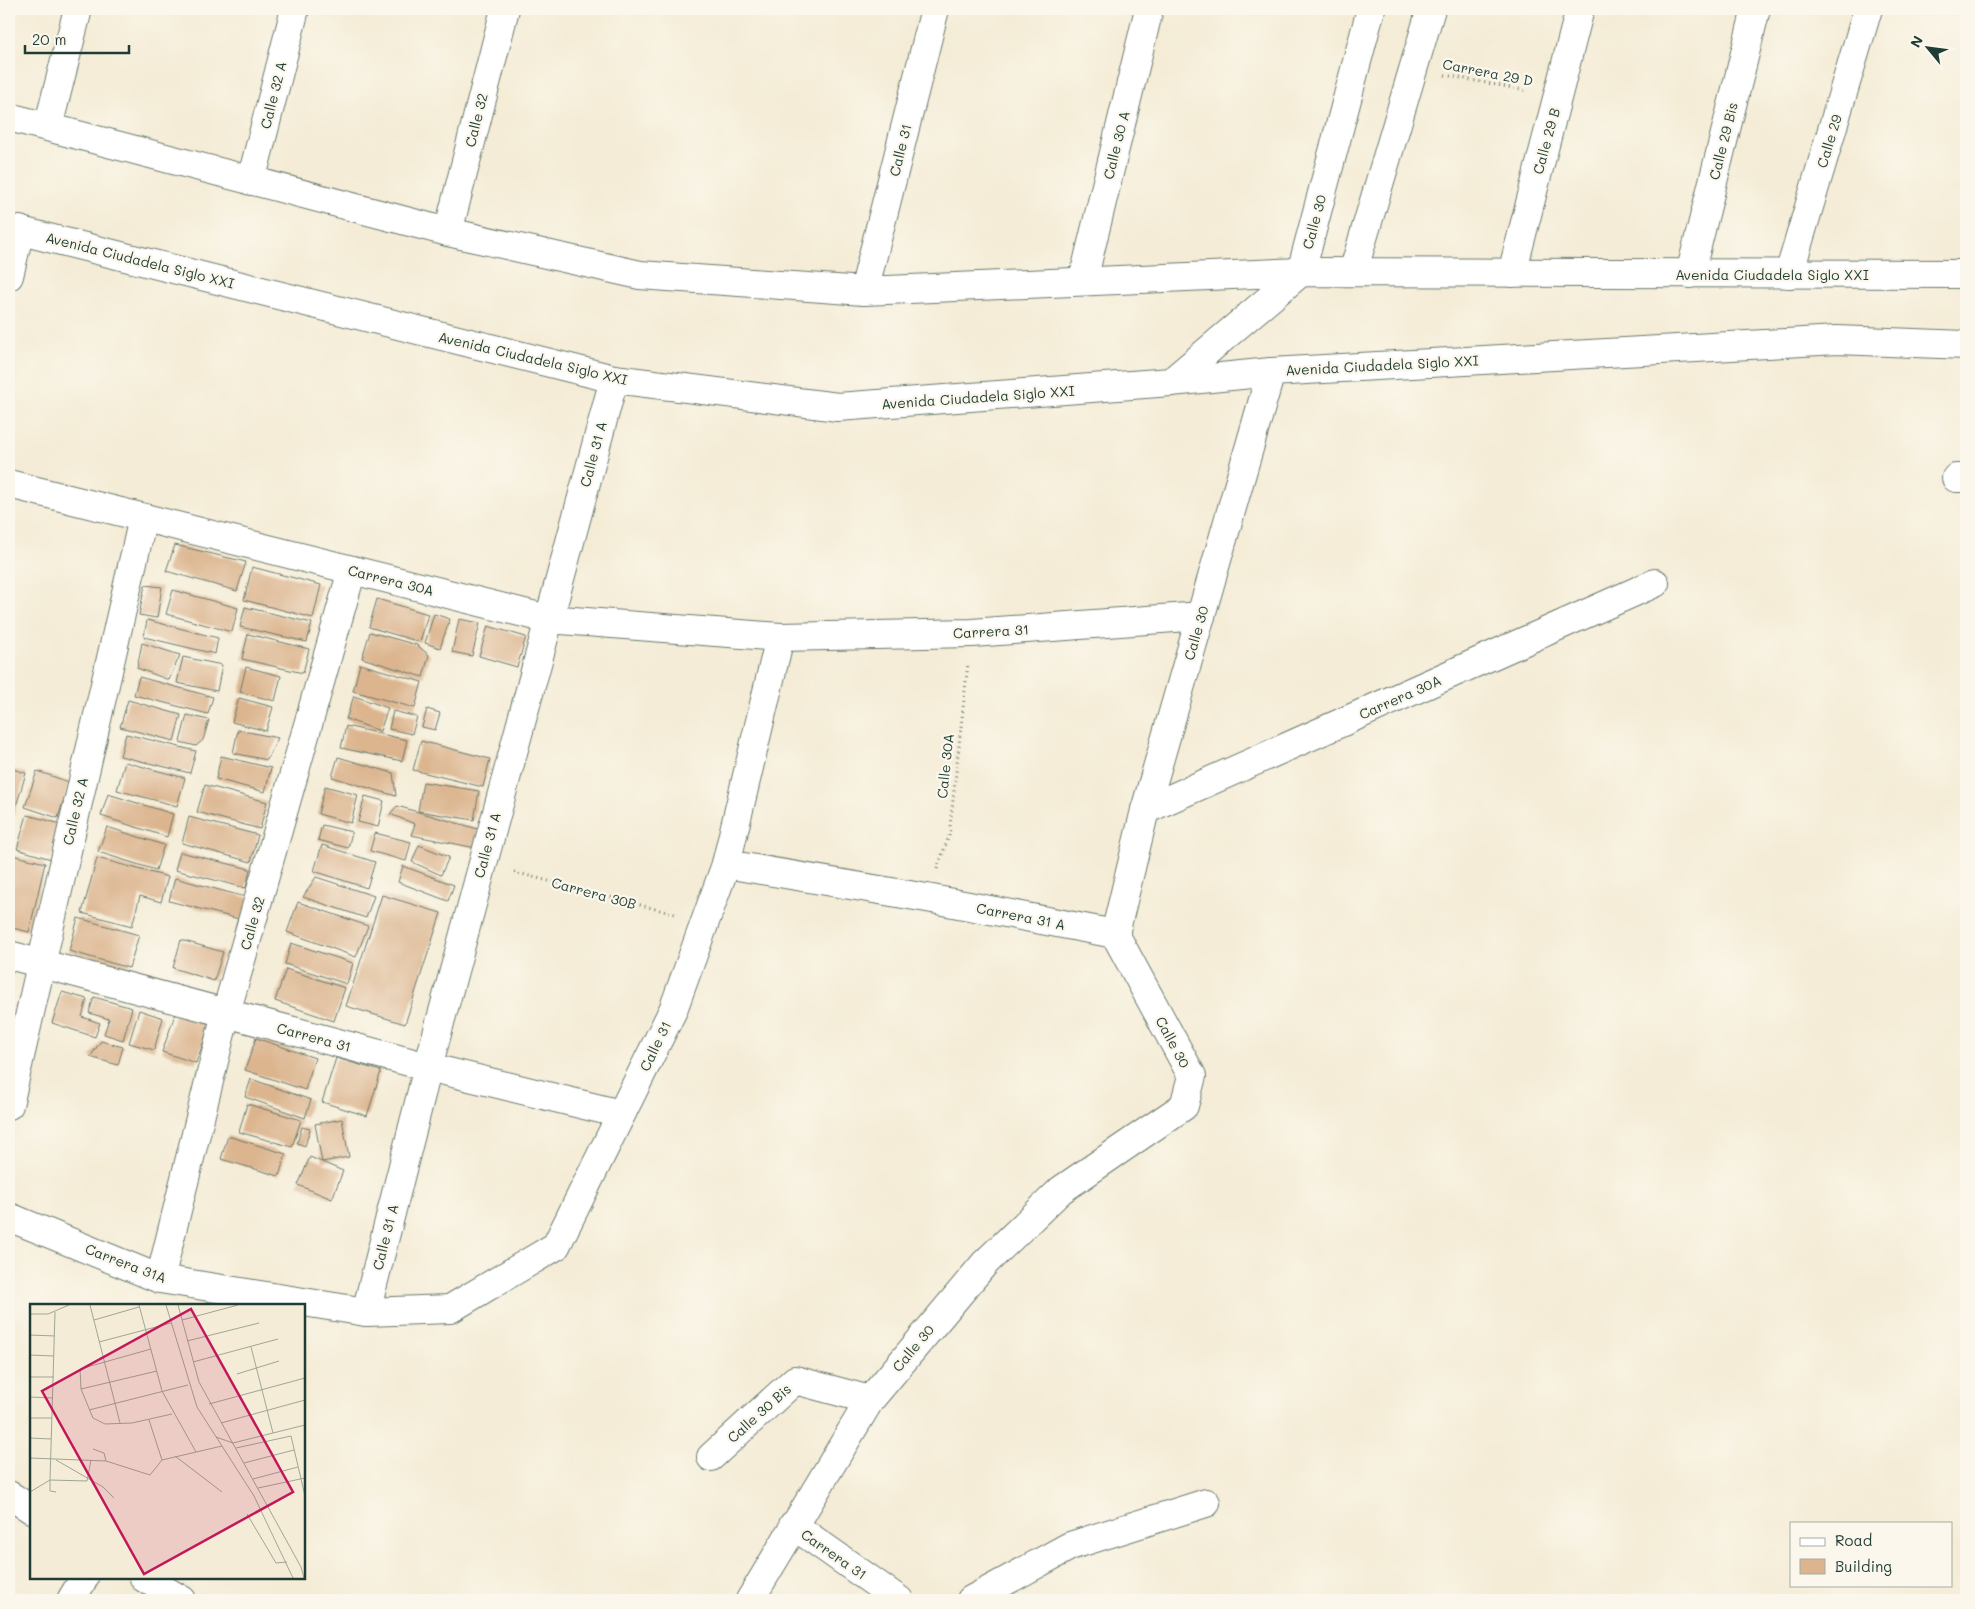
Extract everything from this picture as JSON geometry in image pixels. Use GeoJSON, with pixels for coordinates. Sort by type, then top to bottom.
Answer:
{"type":"FeatureCollection","features":[{"type":"Feature","properties":{"kind":"street"},"geometry":{"type":"LineString","coordinates":[[48,127],[78,9]]}},
{"type":"Feature","properties":{"kind":"street","name":"Calle 32 A"},"geometry":{"type":"LineString","coordinates":[[251,181],[295,9]]}},
{"type":"Feature","properties":{"kind":"street","name":"Calle 32"},"geometry":{"type":"LineString","coordinates":[[448,232],[505,9]]}},
{"type":"Feature","properties":{"kind":"street","name":"Calle 31"},"geometry":{"type":"LineString","coordinates":[[864,291],[935,9]]}},
{"type":"Feature","properties":{"kind":"street","name":"Calle 30 A"},"geometry":{"type":"LineString","coordinates":[[1083,280],[1149,9]]}},
{"type":"Feature","properties":{"kind":"street","name":"Calle 30"},"geometry":{"type":"LineString","coordinates":[[1301,272],[1371,9]]}},
{"type":"Feature","properties":{"kind":"street"},"geometry":{"type":"LineString","coordinates":[[1353,272],[1431,9]]}},
{"type":"Feature","properties":{"kind":"street","name":"Calle 29 B"},"geometry":{"type":"LineString","coordinates":[[1512,273],[1580,9]]}},
{"type":"Feature","properties":{"kind":"street","name":"Calle 29 Bis"},"geometry":{"type":"LineString","coordinates":[[1690,274],[1756,9]]}},
{"type":"Feature","properties":{"kind":"street","name":"Calle 29"},"geometry":{"type":"LineString","coordinates":[[1789,274],[1868,9]]}},
{"type":"Feature","properties":{"kind":"street","name":"Avenida Ciudadela Siglo XXI"},"geometry":{"type":"LineString","coordinates":[[9,117],[448,232],[640,275],[864,291],[1301,272],[1966,274]]}},
{"type":"Feature","properties":{"kind":"street"},"geometry":{"type":"LineString","coordinates":[[9,276],[15,229]]}},
{"type":"Feature","properties":{"kind":"street","name":"Avenida Ciudadela Siglo XXI"},"geometry":{"type":"LineString","coordinates":[[15,229],[614,379],[838,407],[1171,382],[1271,372],[1837,340],[1966,345]]}},
{"type":"Feature","properties":{"kind":"street"},"geometry":{"type":"LineString","coordinates":[[1171,382],[1301,272]]}},
{"type":"Feature","properties":{"kind":"street","name":"Calle 30"},"geometry":{"type":"LineString","coordinates":[[750,1600],[793,1525],[870,1400],[985,1263],[1061,1190],[1184,1106],[1192,1076],[1115,934],[1145,810],[1271,372]]}},
{"type":"Feature","properties":{"kind":"street","name":"Calle 31 A"},"geometry":{"type":"LineString","coordinates":[[366,1312],[428,1067],[614,379]]}},
{"type":"Feature","properties":{"kind":"street","name":"Carrera 30A"},"geometry":{"type":"LineString","coordinates":[[9,484],[548,619],[780,637]]}},
{"type":"Feature","properties":{"kind":"street","name":"Calle 32 A"},"geometry":{"type":"LineString","coordinates":[[9,1105],[143,518]]}},
{"type":"Feature","properties":{"kind":"street","name":"Calle 32"},"geometry":{"type":"LineString","coordinates":[[160,1279],[226,1013],[352,570]]}},
{"type":"Feature","properties":{"kind":"street","name":"Carrera 30A"},"geometry":{"type":"LineString","coordinates":[[1145,810],[1655,583]]}},
{"type":"Feature","properties":{"kind":"street","name":"Carrera 31"},"geometry":{"type":"LineString","coordinates":[[780,637],[972,633],[1201,616]]}},
{"type":"Feature","properties":{"kind":"street","name":"Calle 31"},"geometry":{"type":"LineString","coordinates":[[366,1312],[450,1309],[556,1246],[673,1010],[726,864],[780,637]]}},
{"type":"Feature","properties":{"kind":"street"},"geometry":{"type":"LineString","coordinates":[[726,864],[928,898]]}},
{"type":"Feature","properties":{"kind":"street","name":"Carrera 31 A"},"geometry":{"type":"LineString","coordinates":[[928,898],[1115,934]]}},
{"type":"Feature","properties":{"kind":"street","name":"Carrera 31"},"geometry":{"type":"LineString","coordinates":[[9,955],[428,1067],[621,1114]]}},
{"type":"Feature","properties":{"kind":"street","name":"Carrera 31A"},"geometry":{"type":"LineString","coordinates":[[9,1217],[160,1279],[366,1312]]}},
{"type":"Feature","properties":{"kind":"street","name":"Calle 30 Bis"},"geometry":{"type":"LineString","coordinates":[[711,1457],[795,1380],[870,1400]]}},
{"type":"Feature","properties":{"kind":"street"},"geometry":{"type":"LineString","coordinates":[[9,1495],[30,1508]]}},
{"type":"Feature","properties":{"kind":"street"},"geometry":{"type":"LineString","coordinates":[[971,1600],[1070,1546],[1206,1503]]}},
{"type":"Feature","properties":{"kind":"street","name":"Carrera 31"},"geometry":{"type":"LineString","coordinates":[[793,1525],[899,1600]]}},
{"type":"Feature","properties":{"kind":"street"},"geometry":{"type":"LineString","coordinates":[[71,1600],[83,1579]]}},
{"type":"Feature","properties":{"kind":"street"},"geometry":{"type":"LineString","coordinates":[[146,1579],[182,1600]]}},
{"type":"Feature","properties":{"kind":"path","name":"Carrera 29 D"},"geometry":{"type":"LineString","coordinates":[[1413,69],[1558,96]]}},
{"type":"Feature","properties":{"kind":"path","name":"Calle 30A"},"geometry":{"type":"LineString","coordinates":[[928,898],[949,836],[972,633]]}},
{"type":"Feature","properties":{"kind":"path","name":"Carrera 30B"},"geometry":{"type":"LineString","coordinates":[[482,864],[705,922]]}},
{"type":"Feature","properties":{"kind":"building"},"geometry":{"type":"Polygon","coordinates":[[[175,545],[246,562],[237,591],[166,571],[175,545]]]}},
{"type":"Feature","properties":{"kind":"building"},"geometry":{"type":"Polygon","coordinates":[[[252,567],[321,585],[313,618],[244,600],[252,567]]]}},
{"type":"Feature","properties":{"kind":"building"},"geometry":{"type":"Polygon","coordinates":[[[145,585],[162,587],[157,618],[139,615],[145,585]]]}},
{"type":"Feature","properties":{"kind":"building"},"geometry":{"type":"Polygon","coordinates":[[[173,590],[238,608],[232,632],[166,614],[173,590]]]}},
{"type":"Feature","properties":{"kind":"building"},"geometry":{"type":"Polygon","coordinates":[[[377,599],[428,614],[420,642],[369,627],[377,599]]]}},
{"type":"Feature","properties":{"kind":"building"},"geometry":{"type":"Polygon","coordinates":[[[245,607],[312,623],[307,642],[240,627],[245,607]]]}},
{"type":"Feature","properties":{"kind":"building"},"geometry":{"type":"Polygon","coordinates":[[[434,614],[450,619],[440,648],[425,643],[434,614]]]}},
{"type":"Feature","properties":{"kind":"building"},"geometry":{"type":"Polygon","coordinates":[[[459,619],[480,623],[472,656],[452,652],[459,619]]]}},
{"type":"Feature","properties":{"kind":"building"},"geometry":{"type":"Polygon","coordinates":[[[147,620],[218,638],[215,654],[144,637],[147,620]]]}},
{"type":"Feature","properties":{"kind":"building"},"geometry":{"type":"Polygon","coordinates":[[[488,626],[526,637],[517,667],[479,656],[488,626]]]}},
{"type":"Feature","properties":{"kind":"building"},"geometry":{"type":"Polygon","coordinates":[[[370,632],[417,645],[429,655],[423,677],[362,658],[370,632]]]}},
{"type":"Feature","properties":{"kind":"building"},"geometry":{"type":"Polygon","coordinates":[[[248,634],[309,649],[303,673],[242,659],[248,634]]]}},
{"type":"Feature","properties":{"kind":"building"},"geometry":{"type":"Polygon","coordinates":[[[142,643],[180,655],[169,680],[137,668],[142,643]]]}},
{"type":"Feature","properties":{"kind":"building"},"geometry":{"type":"Polygon","coordinates":[[[183,657],[222,665],[217,691],[177,683],[183,657]]]}},
{"type":"Feature","properties":{"kind":"building"},"geometry":{"type":"Polygon","coordinates":[[[360,664],[422,682],[415,708],[353,691],[360,664]]]}},
{"type":"Feature","properties":{"kind":"building"},"geometry":{"type":"Polygon","coordinates":[[[246,667],[281,676],[275,701],[240,692],[246,667]]]}},
{"type":"Feature","properties":{"kind":"building"},"geometry":{"type":"Polygon","coordinates":[[[139,677],[213,697],[208,714],[134,695],[139,677]]]}},
{"type":"Feature","properties":{"kind":"building"},"geometry":{"type":"Polygon","coordinates":[[[354,696],[388,708],[380,731],[346,719],[354,696]]]}},
{"type":"Feature","properties":{"kind":"building"},"geometry":{"type":"Polygon","coordinates":[[[239,698],[273,707],[266,731],[232,722],[239,698]]]}},
{"type":"Feature","properties":{"kind":"building"},"geometry":{"type":"Polygon","coordinates":[[[128,700],[181,715],[174,741],[120,727],[128,700]]]}},
{"type":"Feature","properties":{"kind":"building"},"geometry":{"type":"Polygon","coordinates":[[[427,709],[440,713],[435,730],[422,727],[427,709]]]}},
{"type":"Feature","properties":{"kind":"building"},"geometry":{"type":"Polygon","coordinates":[[[393,711],[417,717],[412,734],[389,729],[393,711]]]}},
{"type":"Feature","properties":{"kind":"building"},"geometry":{"type":"Polygon","coordinates":[[[187,715],[209,720],[203,740],[196,746],[180,742],[187,715]]]}},
{"type":"Feature","properties":{"kind":"building"},"geometry":{"type":"Polygon","coordinates":[[[346,726],[407,740],[402,761],[341,748],[346,726]]]}},
{"type":"Feature","properties":{"kind":"building"},"geometry":{"type":"Polygon","coordinates":[[[238,730],[278,738],[267,760],[233,753],[238,730]]]}},
{"type":"Feature","properties":{"kind":"building"},"geometry":{"type":"Polygon","coordinates":[[[126,734],[196,751],[190,773],[120,756],[126,734]]]}},
{"type":"Feature","properties":{"kind":"building"},"geometry":{"type":"Polygon","coordinates":[[[421,741],[490,759],[483,787],[413,770],[421,741]]]}},
{"type":"Feature","properties":{"kind":"building"},"geometry":{"type":"Polygon","coordinates":[[[221,756],[271,768],[265,792],[216,779],[221,756]]]}},
{"type":"Feature","properties":{"kind":"building"},"geometry":{"type":"Polygon","coordinates":[[[338,757],[393,773],[396,796],[332,777],[338,757]]]}},
{"type":"Feature","properties":{"kind":"building"},"geometry":{"type":"Polygon","coordinates":[[[125,762],[185,778],[177,806],[117,790],[125,762]]]}},
{"type":"Feature","properties":{"kind":"building"},"geometry":{"type":"Polygon","coordinates":[[[9,768],[26,773],[9,830],[9,768]]]}},
{"type":"Feature","properties":{"kind":"building"},"geometry":{"type":"Polygon","coordinates":[[[37,771],[69,782],[58,818],[25,807],[37,771]]]}},
{"type":"Feature","properties":{"kind":"building"},"geometry":{"type":"Polygon","coordinates":[[[423,782],[479,791],[474,820],[418,811],[423,782]]]}},
{"type":"Feature","properties":{"kind":"building"},"geometry":{"type":"Polygon","coordinates":[[[205,785],[267,802],[260,829],[197,812],[205,785]]]}},
{"type":"Feature","properties":{"kind":"building"},"geometry":{"type":"Polygon","coordinates":[[[325,786],[358,795],[351,823],[318,814],[325,786]]]}},
{"type":"Feature","properties":{"kind":"building"},"geometry":{"type":"Polygon","coordinates":[[[108,794],[173,814],[167,837],[101,816],[108,794]]]}},
{"type":"Feature","properties":{"kind":"building"},"geometry":{"type":"Polygon","coordinates":[[[365,796],[384,801],[378,827],[358,822],[365,796]]]}},
{"type":"Feature","properties":{"kind":"building"},"geometry":{"type":"Polygon","coordinates":[[[397,806],[478,829],[476,848],[411,835],[415,824],[390,814],[397,806]]]}},
{"type":"Feature","properties":{"kind":"building"},"geometry":{"type":"Polygon","coordinates":[[[27,815],[61,824],[51,859],[17,849],[27,815]]]}},
{"type":"Feature","properties":{"kind":"building"},"geometry":{"type":"Polygon","coordinates":[[[189,817],[258,835],[251,862],[182,843],[189,817]]]}},
{"type":"Feature","properties":{"kind":"building"},"geometry":{"type":"Polygon","coordinates":[[[322,825],[352,832],[348,848],[318,840],[322,825]]]}},
{"type":"Feature","properties":{"kind":"building"},"geometry":{"type":"Polygon","coordinates":[[[107,827],[164,845],[156,870],[98,852],[107,827]]]}},
{"type":"Feature","properties":{"kind":"building"},"geometry":{"type":"Polygon","coordinates":[[[375,833],[411,842],[406,861],[370,851],[375,833]]]}},
{"type":"Feature","properties":{"kind":"building"},"geometry":{"type":"Polygon","coordinates":[[[322,845],[375,862],[367,888],[314,871],[322,845]]]}},
{"type":"Feature","properties":{"kind":"building"},"geometry":{"type":"Polygon","coordinates":[[[419,845],[449,857],[441,875],[412,862],[419,845]]]}},
{"type":"Feature","properties":{"kind":"building"},"geometry":{"type":"Polygon","coordinates":[[[180,852],[250,869],[246,888],[175,870],[180,852]]]}},
{"type":"Feature","properties":{"kind":"building"},"geometry":{"type":"Polygon","coordinates":[[[12,855],[45,863],[29,932],[9,927],[9,869],[12,855]]]}},
{"type":"Feature","properties":{"kind":"building"},"geometry":{"type":"Polygon","coordinates":[[[97,858],[168,877],[161,902],[140,896],[132,926],[82,913],[97,858]]]}},
{"type":"Feature","properties":{"kind":"building"},"geometry":{"type":"Polygon","coordinates":[[[403,866],[454,885],[448,901],[398,882],[403,866]]]}},
{"type":"Feature","properties":{"kind":"building"},"geometry":{"type":"Polygon","coordinates":[[[316,877],[374,896],[366,918],[303,897],[316,877]]]}},
{"type":"Feature","properties":{"kind":"building"},"geometry":{"type":"Polygon","coordinates":[[[175,878],[249,898],[243,920],[169,901],[175,878]]]}},
{"type":"Feature","properties":{"kind":"building"},"geometry":{"type":"Polygon","coordinates":[[[382,895],[441,913],[405,1024],[346,1006],[382,895]]]}},
{"type":"Feature","properties":{"kind":"building"},"geometry":{"type":"Polygon","coordinates":[[[298,902],[368,926],[356,957],[287,932],[298,902]]]}},
{"type":"Feature","properties":{"kind":"building"},"geometry":{"type":"Polygon","coordinates":[[[78,918],[139,935],[129,968],[69,951],[78,918]]]}},
{"type":"Feature","properties":{"kind":"building"},"geometry":{"type":"Polygon","coordinates":[[[181,940],[223,952],[214,981],[173,968],[181,940]]]}},
{"type":"Feature","properties":{"kind":"building"},"geometry":{"type":"Polygon","coordinates":[[[291,943],[353,963],[347,984],[285,964],[291,943]]]}},
{"type":"Feature","properties":{"kind":"building"},"geometry":{"type":"Polygon","coordinates":[[[286,969],[345,988],[334,1021],[275,1001],[286,969]]]}},
{"type":"Feature","properties":{"kind":"building"},"geometry":{"type":"Polygon","coordinates":[[[62,992],[87,999],[82,1017],[100,1023],[95,1037],[52,1023],[62,992]]]}},
{"type":"Feature","properties":{"kind":"building"},"geometry":{"type":"Polygon","coordinates":[[[94,997],[132,1008],[123,1040],[104,1034],[109,1019],[89,1013],[94,997]]]}},
{"type":"Feature","properties":{"kind":"building"},"geometry":{"type":"Polygon","coordinates":[[[139,1010],[163,1018],[154,1050],[129,1043],[139,1010]]]}},
{"type":"Feature","properties":{"kind":"building"},"geometry":{"type":"Polygon","coordinates":[[[176,1012],[210,1024],[196,1063],[162,1052],[176,1012]]]}},
{"type":"Feature","properties":{"kind":"building"},"geometry":{"type":"Polygon","coordinates":[[[256,1038],[315,1058],[305,1090],[245,1070],[256,1038]]]}},
{"type":"Feature","properties":{"kind":"building"},"geometry":{"type":"Polygon","coordinates":[[[101,1041],[123,1047],[118,1065],[90,1057],[101,1041]]]}},
{"type":"Feature","properties":{"kind":"building"},"geometry":{"type":"Polygon","coordinates":[[[336,1058],[381,1071],[367,1116],[322,1102],[336,1058]]]}},
{"type":"Feature","properties":{"kind":"building"},"geometry":{"type":"Polygon","coordinates":[[[251,1079],[311,1100],[305,1118],[245,1097],[251,1079]]]}},
{"type":"Feature","properties":{"kind":"building"},"geometry":{"type":"Polygon","coordinates":[[[247,1104],[301,1120],[292,1147],[239,1132],[247,1104]]]}},
{"type":"Feature","properties":{"kind":"building"},"geometry":{"type":"Polygon","coordinates":[[[342,1119],[349,1157],[322,1162],[315,1124],[342,1119]]]}},
{"type":"Feature","properties":{"kind":"building"},"geometry":{"type":"Polygon","coordinates":[[[302,1127],[310,1129],[305,1146],[297,1143],[302,1127]]]}},
{"type":"Feature","properties":{"kind":"building"},"geometry":{"type":"Polygon","coordinates":[[[228,1136],[286,1154],[279,1176],[221,1159],[228,1136]]]}},
{"type":"Feature","properties":{"kind":"building"},"geometry":{"type":"Polygon","coordinates":[[[310,1157],[343,1171],[332,1199],[298,1185],[310,1157]]]}}]}
